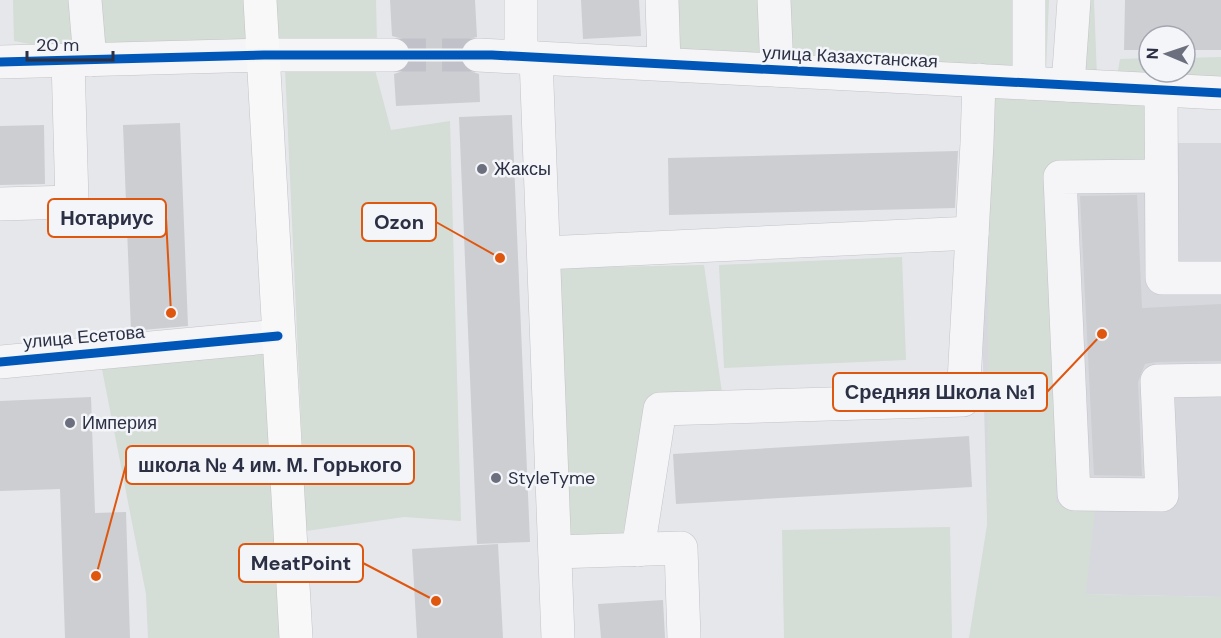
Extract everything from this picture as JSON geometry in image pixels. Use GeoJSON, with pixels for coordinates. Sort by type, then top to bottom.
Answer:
{"type":"FeatureCollection","features":[{"type":"Feature","properties":{"kind":"main road"},"geometry":{"type":"LineString","coordinates":[[260,0],[296,638]]}},
{"type":"Feature","properties":{"kind":"street"},"geometry":{"type":"LineString","coordinates":[[0,204],[72,202],[79,60],[85,0]]}},
{"type":"Feature","properties":{"kind":"street"},"geometry":{"type":"LineString","coordinates":[[521,0],[529,57],[544,253],[558,638]]}},
{"type":"Feature","properties":{"kind":"street"},"geometry":{"type":"LineString","coordinates":[[662,0],[664,64]]}},
{"type":"Feature","properties":{"kind":"street"},"geometry":{"type":"LineString","coordinates":[[774,0],[777,70]]}},
{"type":"Feature","properties":{"kind":"street"},"geometry":{"type":"LineString","coordinates":[[1029,0],[1029,83]]}},
{"type":"Feature","properties":{"kind":"street"},"geometry":{"type":"LineString","coordinates":[[1068,85],[1074,0]]}},
{"type":"Feature","properties":{"kind":"street"},"geometry":{"type":"LineString","coordinates":[[0,62],[264,55],[393,55]]}},
{"type":"Feature","properties":{"kind":"street","name":"улица Казахстанская"},"geometry":{"type":"LineString","coordinates":[[478,55],[1221,93]]}},
{"type":"Feature","properties":{"kind":"street"},"geometry":{"type":"LineString","coordinates":[[638,550],[660,409],[963,400],[978,80]]}},
{"type":"Feature","properties":{"kind":"street"},"geometry":{"type":"LineString","coordinates":[[1161,90],[1162,278],[1221,278]]}},
{"type":"Feature","properties":{"kind":"street"},"geometry":{"type":"LineString","coordinates":[[1161,176],[1060,177],[1074,494],[1162,495],[1157,381],[1221,380]]}},
{"type":"Feature","properties":{"kind":"street"},"geometry":{"type":"LineString","coordinates":[[544,253],[972,233]]}},
{"type":"Feature","properties":{"kind":"street","name":"улица Есетова"},"geometry":{"type":"LineString","coordinates":[[0,362],[278,336]]}},
{"type":"Feature","properties":{"kind":"street"},"geometry":{"type":"LineString","coordinates":[[555,552],[681,548],[684,638]]}},
{"type":"Feature","properties":{"kind":"shaded area"},"geometry":{"type":"Polygon","coordinates":[[[13,0],[74,0],[77,53],[14,41],[13,0]]]}},
{"type":"Feature","properties":{"kind":"shaded area"},"geometry":{"type":"Polygon","coordinates":[[[100,0],[248,0],[250,40],[99,50],[100,0]]]}},
{"type":"Feature","properties":{"kind":"shaded area"},"geometry":{"type":"Polygon","coordinates":[[[272,0],[376,0],[377,45],[274,42],[272,0]]]}},
{"type":"Feature","properties":{"kind":"shaded area"},"geometry":{"type":"Polygon","coordinates":[[[675,0],[766,0],[765,56],[676,49],[675,0]]]}},
{"type":"Feature","properties":{"kind":"shaded area"},"geometry":{"type":"Polygon","coordinates":[[[785,0],[1049,0],[1046,70],[789,58],[785,0]]]}},
{"type":"Feature","properties":{"kind":"shaded area"},"geometry":{"type":"Polygon","coordinates":[[[1067,0],[1094,0],[1097,77],[1068,85],[1067,0]]]}},
{"type":"Feature","properties":{"kind":"shaded area"},"geometry":{"type":"Polygon","coordinates":[[[1221,57],[1221,82],[1197,81],[1197,58],[1221,57]]]}},
{"type":"Feature","properties":{"kind":"shaded area"},"geometry":{"type":"Polygon","coordinates":[[[1137,58],[1137,77],[1117,76],[1120,59],[1137,58]]]}},
{"type":"Feature","properties":{"kind":"shaded area"},"geometry":{"type":"Polygon","coordinates":[[[285,67],[375,70],[391,130],[450,121],[461,521],[404,517],[306,531],[285,67]]]}},
{"type":"Feature","properties":{"kind":"shaded area"},"geometry":{"type":"Polygon","coordinates":[[[989,91],[1151,102],[1151,176],[1060,177],[1056,502],[1096,504],[1086,594],[1221,597],[1221,638],[969,638],[987,525],[989,91]]]}},
{"type":"Feature","properties":{"kind":"shaded area"},"geometry":{"type":"Polygon","coordinates":[[[977,143],[1221,143],[1221,597],[989,592],[977,143]]]}},
{"type":"Feature","properties":{"kind":"shaded area"},"geometry":{"type":"Polygon","coordinates":[[[902,257],[906,360],[724,368],[719,265],[902,257]]]}},
{"type":"Feature","properties":{"kind":"shaded area"},"geometry":{"type":"Polygon","coordinates":[[[704,265],[722,393],[657,393],[622,537],[566,538],[560,268],[704,265]]]}},
{"type":"Feature","properties":{"kind":"shaded area"},"geometry":{"type":"Polygon","coordinates":[[[269,348],[286,638],[148,638],[146,594],[101,364],[269,348]]]}},
{"type":"Feature","properties":{"kind":"shaded area"},"geometry":{"type":"Polygon","coordinates":[[[950,527],[952,638],[784,638],[782,530],[950,527]]]}},
{"type":"Feature","properties":{"kind":"building"},"geometry":{"type":"Polygon","coordinates":[[[390,0],[475,0],[477,37],[463,44],[459,55],[467,70],[479,74],[480,102],[396,106],[394,74],[403,71],[409,65],[412,54],[403,39],[392,36],[390,0]]]}},
{"type":"Feature","properties":{"kind":"building"},"geometry":{"type":"Polygon","coordinates":[[[581,0],[639,0],[641,36],[583,39],[581,0]]]}},
{"type":"Feature","properties":{"kind":"building"},"geometry":{"type":"Polygon","coordinates":[[[1125,0],[1221,0],[1221,50],[1197,50],[1197,24],[1137,24],[1137,50],[1124,50],[1125,0]]]}},
{"type":"Feature","properties":{"kind":"building"},"geometry":{"type":"Polygon","coordinates":[[[512,115],[530,542],[477,544],[459,117],[512,115]]]}},
{"type":"Feature","properties":{"kind":"building"},"geometry":{"type":"Polygon","coordinates":[[[180,123],[188,326],[131,331],[123,125],[180,123]]]}},
{"type":"Feature","properties":{"kind":"building"},"geometry":{"type":"Polygon","coordinates":[[[44,125],[45,184],[0,185],[0,126],[44,125]]]}},
{"type":"Feature","properties":{"kind":"building"},"geometry":{"type":"Polygon","coordinates":[[[958,151],[955,208],[669,215],[668,158],[958,151]]]}},
{"type":"Feature","properties":{"kind":"building"},"geometry":{"type":"Polygon","coordinates":[[[1137,195],[1142,308],[1221,304],[1221,361],[1145,364],[1138,382],[1142,476],[1094,475],[1080,196],[1137,195]]]}},
{"type":"Feature","properties":{"kind":"building"},"geometry":{"type":"Polygon","coordinates":[[[91,397],[95,513],[126,512],[130,638],[65,638],[60,489],[0,491],[0,401],[91,397]]]}},
{"type":"Feature","properties":{"kind":"building"},"geometry":{"type":"Polygon","coordinates":[[[969,436],[972,487],[676,504],[673,454],[969,436]]]}},
{"type":"Feature","properties":{"kind":"building"},"geometry":{"type":"Polygon","coordinates":[[[498,544],[503,638],[417,638],[412,549],[498,544]]]}},
{"type":"Feature","properties":{"kind":"building"},"geometry":{"type":"Polygon","coordinates":[[[663,600],[665,638],[601,638],[598,604],[663,600]]]}},
{"type":"Feature","properties":{"kind":"tunnel"},"geometry":{"type":"LineString","coordinates":[[393,55],[478,55]]}},
{"type":"Feature","properties":{"kind":"cycle path"},"geometry":{"type":"LineString","coordinates":[[0,62],[264,55],[492,55],[1221,93]]}},
{"type":"Feature","properties":{"kind":"cycle path"},"geometry":{"type":"LineString","coordinates":[[0,362],[278,336]]}},
{"type":"Feature","properties":{"kind":"place","name":"Жаксы"},"geometry":{"type":"Point","coordinates":[482,169]}},
{"type":"Feature","properties":{"kind":"place","name":"Ozon"},"geometry":{"type":"Point","coordinates":[500,258]}},
{"type":"Feature","properties":{"kind":"place","name":"Нотариус"},"geometry":{"type":"Point","coordinates":[171,313]}},
{"type":"Feature","properties":{"kind":"place","name":"Средняя Школа №1"},"geometry":{"type":"Point","coordinates":[1102,334]}},
{"type":"Feature","properties":{"kind":"place","name":"Империя"},"geometry":{"type":"Point","coordinates":[70,423]}},
{"type":"Feature","properties":{"kind":"place","name":"StyleTyme"},"geometry":{"type":"Point","coordinates":[496,478]}},
{"type":"Feature","properties":{"kind":"place","name":"школа № 4 им. М. Горького"},"geometry":{"type":"Point","coordinates":[96,576]}},
{"type":"Feature","properties":{"kind":"place","name":"MeatPoint"},"geometry":{"type":"Point","coordinates":[436,601]}}]}
